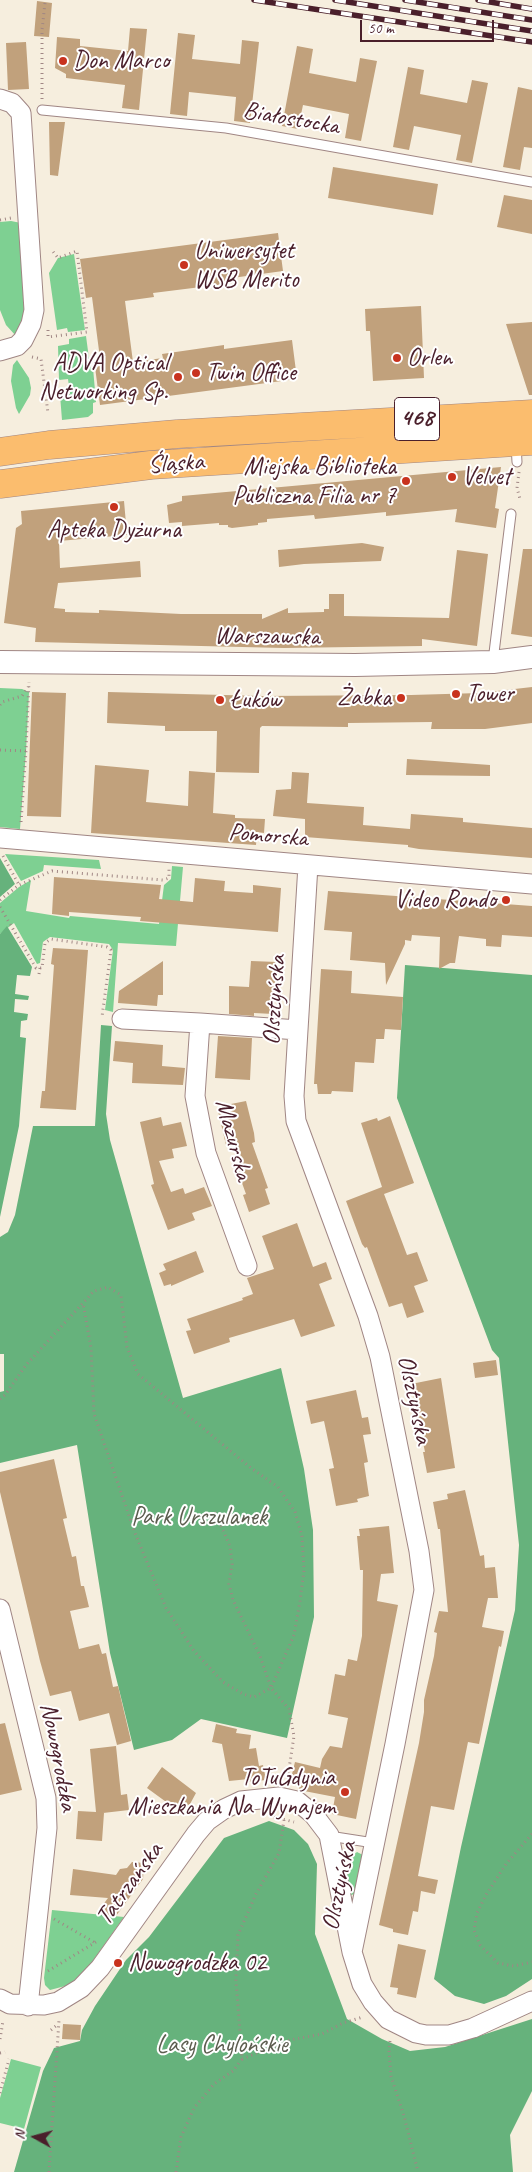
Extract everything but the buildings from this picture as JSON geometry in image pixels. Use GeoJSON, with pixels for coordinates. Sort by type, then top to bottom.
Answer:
{"type":"FeatureCollection","features":[{"type":"Feature","properties":{"kind":"main road","name":"Śląska"},"geometry":{"type":"LineString","coordinates":[[0,452],[49,445],[186,434],[532,414]]}},
{"type":"Feature","properties":{"kind":"main road","name":"Śląska"},"geometry":{"type":"LineString","coordinates":[[0,484],[151,465],[521,454]]}},
{"type":"Feature","properties":{"kind":"street"},"geometry":{"type":"LineString","coordinates":[[0,99],[12,103],[21,113],[34,310],[31,324],[23,340],[17,346],[0,351]]}},
{"type":"Feature","properties":{"kind":"street","name":"Warszawska"},"geometry":{"type":"LineString","coordinates":[[0,662],[354,665],[493,662],[532,657]]}},
{"type":"Feature","properties":{"kind":"street","name":"Pomorska"},"geometry":{"type":"LineString","coordinates":[[1,846],[308,865],[532,884]]}},
{"type":"Feature","properties":{"kind":"street","name":"Olsztyńska"},"geometry":{"type":"LineString","coordinates":[[308,865],[294,1096],[296,1121],[368,1316],[380,1357],[423,1568],[424,1590],[352,1952]]}},
{"type":"Feature","properties":{"kind":"street"},"geometry":{"type":"LineString","coordinates":[[122,1018],[298,1030]]}},
{"type":"Feature","properties":{"kind":"street","name":"Mazurska"},"geometry":{"type":"LineString","coordinates":[[200,1023],[196,1096],[206,1153],[247,1266]]}},
{"type":"Feature","properties":{"kind":"street","name":"Nowogrodzka"},"geometry":{"type":"LineString","coordinates":[[0,1609],[46,1798],[47,1828],[28,2006]]}},
{"type":"Feature","properties":{"kind":"street","name":"Tatrzańska"},"geometry":{"type":"LineString","coordinates":[[0,1999],[10,2004],[28,2006],[58,2002],[81,1988],[100,1968],[196,1834],[208,1821],[224,1809],[241,1801],[279,1797],[297,1801],[313,1814],[329,1836],[352,1952],[362,1984],[388,2018]]}},
{"type":"Feature","properties":{"kind":"street"},"geometry":{"type":"LineString","coordinates":[[388,2018],[426,2035],[449,2035],[472,2028],[532,2001]]}},
{"type":"Feature","properties":{"kind":"lane","name":"Białostocka"},"geometry":{"type":"LineString","coordinates":[[42,110],[226,128],[532,182]]}},
{"type":"Feature","properties":{"kind":"lane"},"geometry":{"type":"LineString","coordinates":[[493,662],[511,514]]}},
{"type":"Feature","properties":{"kind":"lane"},"geometry":{"type":"LineString","coordinates":[[329,1836],[374,1843]]}},
{"type":"Feature","properties":{"kind":"path"},"geometry":{"type":"LineString","coordinates":[[42,30],[45,2]]}},
{"type":"Feature","properties":{"kind":"path"},"geometry":{"type":"LineString","coordinates":[[48,337],[88,332],[77,251],[58,258],[51,249]]}},
{"type":"Feature","properties":{"kind":"path"},"geometry":{"type":"LineString","coordinates":[[24,356],[41,359],[48,414]]}},
{"type":"Feature","properties":{"kind":"path"},"geometry":{"type":"LineString","coordinates":[[520,499],[518,488],[521,454]]}},
{"type":"Feature","properties":{"kind":"path"},"geometry":{"type":"LineString","coordinates":[[0,706],[2,702],[22,696],[29,684],[20,829]]}},
{"type":"Feature","properties":{"kind":"path"},"geometry":{"type":"LineString","coordinates":[[0,750],[26,752]]}},
{"type":"Feature","properties":{"kind":"path"},"geometry":{"type":"LineString","coordinates":[[1,846],[19,885]]}},
{"type":"Feature","properties":{"kind":"path"},"geometry":{"type":"LineString","coordinates":[[0,900],[19,885],[52,871],[163,880],[168,878],[170,864]]}},
{"type":"Feature","properties":{"kind":"path"},"geometry":{"type":"LineString","coordinates":[[0,907],[36,968],[40,968]]}},
{"type":"Feature","properties":{"kind":"path"},"geometry":{"type":"LineString","coordinates":[[39,974],[40,968],[42,968],[45,943],[51,939],[107,947],[111,950],[102,1017],[122,1018]]}},
{"type":"Feature","properties":{"kind":"path"},"geometry":{"type":"LineString","coordinates":[[0,1400],[6,1395],[26,1365],[94,1291],[108,1287],[121,1295],[127,1347],[138,1374],[251,1468],[278,1487],[295,1512],[302,1536],[304,1570],[300,1601],[294,1636],[271,1688],[254,1697],[243,1694],[223,1682],[194,1651],[166,1608],[135,1533],[94,1414],[91,1348],[83,1303]]}},
{"type":"Feature","properties":{"kind":"path"},"geometry":{"type":"LineString","coordinates":[[215,1512],[230,1546],[232,1564],[229,1584],[233,1600],[260,1656],[271,1688],[289,1709],[294,1736],[286,1789]]}},
{"type":"Feature","properties":{"kind":"path"},"geometry":{"type":"LineString","coordinates":[[242,2059],[236,1980],[238,1935],[256,1894],[279,1853],[284,1820]]}},
{"type":"Feature","properties":{"kind":"path"},"geometry":{"type":"LineString","coordinates":[[532,1834],[506,1864],[486,1895],[476,1913],[474,1930],[480,1945],[498,1963],[514,1966],[532,1962]]}},
{"type":"Feature","properties":{"kind":"path"},"geometry":{"type":"LineString","coordinates":[[43,1972],[50,1971],[65,1963],[94,1942],[49,1916]]}},
{"type":"Feature","properties":{"kind":"path"},"geometry":{"type":"LineString","coordinates":[[49,2172],[58,2002]]}},
{"type":"Feature","properties":{"kind":"path"},"geometry":{"type":"LineString","coordinates":[[0,2039],[4,2018]]}},
{"type":"Feature","properties":{"kind":"path"},"geometry":{"type":"LineString","coordinates":[[176,2172],[181,2138],[194,2108],[214,2084],[233,2071],[242,2059],[290,2040],[322,2034],[353,2020],[388,2018],[390,2076],[404,2116],[418,2172]]}},
{"type":"Feature","properties":{"kind":"path"},"geometry":{"type":"LineString","coordinates":[[51,2030],[58,2024]]}},
{"type":"Feature","properties":{"kind":"path"},"geometry":{"type":"LineString","coordinates":[[0,2053],[5,2052]]}},
{"type":"Feature","properties":{"kind":"path"},"geometry":{"type":"LineString","coordinates":[[0,2094],[10,2059]]}},
{"type":"Feature","properties":{"kind":"green space"},"geometry":{"type":"Polygon","coordinates":[[[11,221],[21,223],[27,318],[16,336],[6,325],[0,310],[0,222],[11,221]]]}},
{"type":"Feature","properties":{"kind":"green space"},"geometry":{"type":"Polygon","coordinates":[[[74,254],[85,330],[68,332],[67,328],[57,330],[49,273],[58,258],[74,254]]]}},
{"type":"Feature","properties":{"kind":"green space"},"geometry":{"type":"Polygon","coordinates":[[[86,336],[90,366],[93,368],[96,402],[93,403],[93,413],[88,417],[62,420],[60,395],[70,394],[68,379],[59,380],[58,346],[69,344],[69,339],[86,336]]]}},
{"type":"Feature","properties":{"kind":"green space"},"geometry":{"type":"Polygon","coordinates":[[[17,360],[29,378],[31,388],[30,395],[19,414],[16,408],[11,381],[13,365],[17,360]]]}},
{"type":"Feature","properties":{"kind":"green space"},"geometry":{"type":"Polygon","coordinates":[[[0,688],[22,689],[29,692],[20,829],[0,827],[0,688]]]}},
{"type":"Feature","properties":{"kind":"green space"},"geometry":{"type":"Polygon","coordinates":[[[5,854],[99,860],[101,869],[44,865],[43,871],[21,881],[5,854]]]}},
{"type":"Feature","properties":{"kind":"green space"},"geometry":{"type":"Polygon","coordinates":[[[0,858],[15,884],[0,897],[0,858]]]}},
{"type":"Feature","properties":{"kind":"green space"},"geometry":{"type":"Polygon","coordinates":[[[172,866],[183,867],[176,946],[118,943],[113,1012],[105,1010],[113,950],[109,944],[50,937],[43,942],[40,963],[37,964],[14,923],[0,934],[0,903],[19,887],[31,880],[26,911],[69,918],[70,916],[159,924],[164,885],[171,879],[172,866]]]}},
{"type":"Feature","properties":{"kind":"green space"},"geometry":{"type":"Polygon","coordinates":[[[7,926],[32,967],[30,976],[17,975],[15,994],[29,996],[28,1000],[15,999],[14,1012],[28,1014],[27,1020],[21,1021],[20,1037],[26,1038],[19,1126],[0,1217],[0,934],[7,926]]]}},
{"type":"Feature","properties":{"kind":"green space"},"geometry":{"type":"Polygon","coordinates":[[[405,965],[532,975],[532,1979],[506,1996],[484,2004],[455,1996],[434,1979],[461,1847],[515,1610],[519,1545],[499,1358],[492,1350],[397,1098],[405,965]]]}},
{"type":"Feature","properties":{"kind":"green space","name":"Park Urszulanek"},"geometry":{"type":"Polygon","coordinates":[[[101,1025],[112,1026],[106,1114],[110,1140],[183,1398],[281,1368],[304,1469],[313,1530],[314,1617],[287,1738],[201,1719],[172,1740],[134,1750],[110,1653],[77,1445],[0,1463],[0,1392],[4,1391],[4,1354],[0,1354],[0,1237],[8,1232],[15,1215],[33,1126],[95,1126],[101,1025]]]}},
{"type":"Feature","properties":{"kind":"green space","name":"Lasy Chylońskie"},"geometry":{"type":"Polygon","coordinates":[[[269,1821],[294,1830],[308,1844],[317,1864],[315,1934],[347,2019],[382,2039],[410,2051],[445,2047],[532,2019],[532,2091],[510,2135],[513,2172],[14,2172],[43,2071],[54,2048],[80,2041],[82,2030],[95,2006],[126,1960],[149,1937],[224,1838],[269,1821]]]}},
{"type":"Feature","properties":{"kind":"green space"},"geometry":{"type":"Polygon","coordinates":[[[357,1852],[363,1855],[355,1894],[351,1895],[347,1877],[353,1855],[357,1852]]]}},
{"type":"Feature","properties":{"kind":"green space"},"geometry":{"type":"Polygon","coordinates":[[[52,1910],[124,1917],[87,1969],[69,1985],[50,1990],[45,1985],[44,1978],[52,1910]]]}},
{"type":"Feature","properties":{"kind":"green space"},"geometry":{"type":"Polygon","coordinates":[[[11,2059],[41,2067],[24,2129],[0,2123],[0,2098],[11,2059]]]}},
{"type":"Feature","properties":{"kind":"railway"},"geometry":{"type":"LineString","coordinates":[[254,0],[532,42]]}},
{"type":"Feature","properties":{"kind":"railway"},"geometry":{"type":"LineString","coordinates":[[335,0],[532,31]]}},
{"type":"Feature","properties":{"kind":"railway"},"geometry":{"type":"LineString","coordinates":[[405,0],[532,20]]}},
{"type":"Feature","properties":{"kind":"railway"},"geometry":{"type":"LineString","coordinates":[[478,0],[532,9]]}},
{"type":"Feature","properties":{"kind":"place","name":"Don Marco"},"geometry":{"type":"Point","coordinates":[63,61]}},
{"type":"Feature","properties":{"kind":"place","name":"Uniwersytet WSB Merito"},"geometry":{"type":"Point","coordinates":[184,265]}},
{"type":"Feature","properties":{"kind":"place","name":"Orlen"},"geometry":{"type":"Point","coordinates":[397,358]}},
{"type":"Feature","properties":{"kind":"place","name":"Twin Office"},"geometry":{"type":"Point","coordinates":[196,373]}},
{"type":"Feature","properties":{"kind":"place","name":"ADVA Optical Networking Sp."},"geometry":{"type":"Point","coordinates":[178,377]}},
{"type":"Feature","properties":{"kind":"place","name":"Velvet"},"geometry":{"type":"Point","coordinates":[452,477]}},
{"type":"Feature","properties":{"kind":"place","name":"Miejska Biblioteka Publiczna Filia nr 7"},"geometry":{"type":"Point","coordinates":[406,481]}},
{"type":"Feature","properties":{"kind":"place","name":"Apteka Dyżurna"},"geometry":{"type":"Point","coordinates":[114,507]}},
{"type":"Feature","properties":{"kind":"place","name":"Tower"},"geometry":{"type":"Point","coordinates":[456,694]}},
{"type":"Feature","properties":{"kind":"place","name":"Żabka"},"geometry":{"type":"Point","coordinates":[401,698]}},
{"type":"Feature","properties":{"kind":"place","name":"Łuków"},"geometry":{"type":"Point","coordinates":[220,700]}},
{"type":"Feature","properties":{"kind":"place","name":"Video Rondo"},"geometry":{"type":"Point","coordinates":[506,900]}},
{"type":"Feature","properties":{"kind":"place","name":"ToTuGdynia Mieszkania Na Wynajem"},"geometry":{"type":"Point","coordinates":[345,1792]}},
{"type":"Feature","properties":{"kind":"place","name":"Nowogrodzka 02"},"geometry":{"type":"Point","coordinates":[118,1963]}}]}
